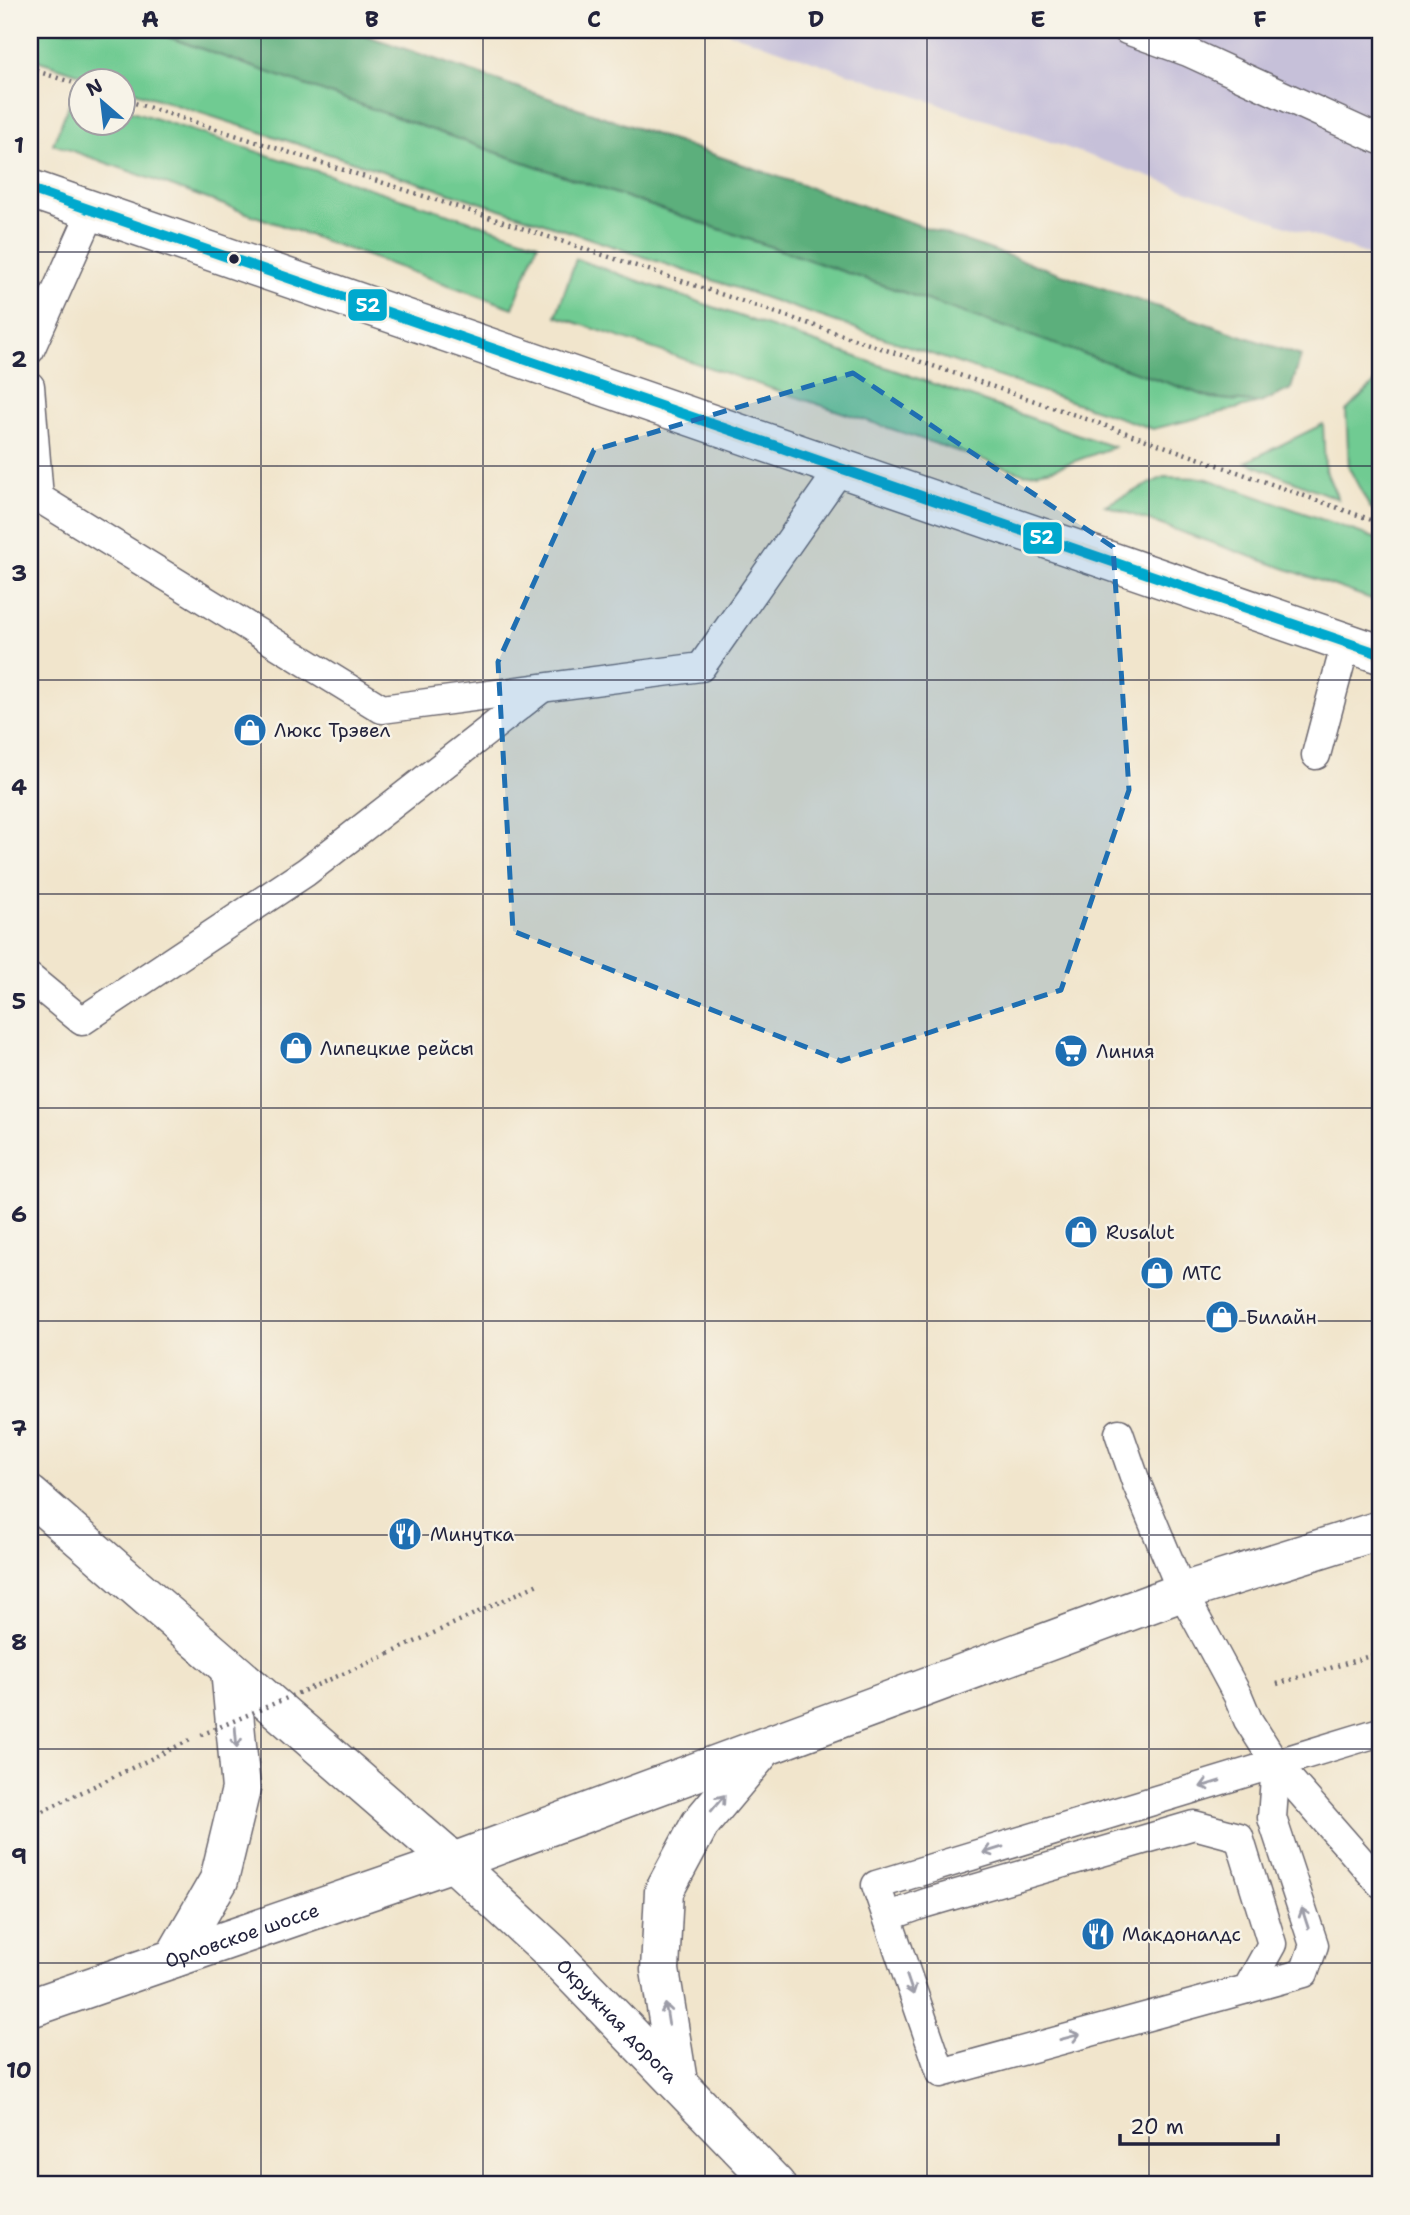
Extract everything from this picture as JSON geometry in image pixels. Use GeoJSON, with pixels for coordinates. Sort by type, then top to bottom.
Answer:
{"type":"FeatureCollection","features":[{"type":"Feature","properties":{"kind":"main road"},"geometry":{"type":"LineString","coordinates":[[30,189],[1363,648]]}},
{"type":"Feature","properties":{"kind":"main road","name":"Окружная дорога"},"geometry":{"type":"LineString","coordinates":[[30,1495],[453,1862],[552,1953],[776,2185]]}},
{"type":"Feature","properties":{"kind":"main road","name":"Орловское шоссе"},"geometry":{"type":"LineString","coordinates":[[30,2008],[453,1862],[1182,1592],[1380,1530]]}},
{"type":"Feature","properties":{"kind":"main road"},"geometry":{"type":"LineString","coordinates":[[174,1958],[219,1880],[241,1789],[230,1669]]}},
{"type":"Feature","properties":{"kind":"main road"},"geometry":{"type":"LineString","coordinates":[[678,2082],[660,1970],[664,1891],[700,1824],[763,1748]]}},
{"type":"Feature","properties":{"kind":"lane"},"geometry":{"type":"LineString","coordinates":[[1127,30],[1187,41],[1380,140]]}},
{"type":"Feature","properties":{"kind":"lane"},"geometry":{"type":"LineString","coordinates":[[30,349],[92,211]]}},
{"type":"Feature","properties":{"kind":"lane"},"geometry":{"type":"LineString","coordinates":[[30,386],[39,498],[382,709],[701,667],[841,468]]}},
{"type":"Feature","properties":{"kind":"lane"},"geometry":{"type":"LineString","coordinates":[[1316,754],[1363,648]]}},
{"type":"Feature","properties":{"kind":"lane"},"geometry":{"type":"LineString","coordinates":[[30,978],[82,1021],[306,872],[543,687]]}},
{"type":"Feature","properties":{"kind":"lane"},"geometry":{"type":"LineString","coordinates":[[1119,1433],[1136,1482],[1182,1592],[1238,1696],[1248,1720],[1276,1764],[1380,1883]]}},
{"type":"Feature","properties":{"kind":"lane"},"geometry":{"type":"LineString","coordinates":[[1276,1764],[1272,1818],[1314,1945],[1304,1973],[941,2073],[876,1885],[1380,1732]]}},
{"type":"Feature","properties":{"kind":"lane"},"geometry":{"type":"LineString","coordinates":[[887,1917],[926,1903],[1195,1825],[1239,1837],[1272,1944],[1247,1989]]}},
{"type":"Feature","properties":{"kind":"path"},"geometry":{"type":"LineString","coordinates":[[30,69],[66,81]]}},
{"type":"Feature","properties":{"kind":"path"},"geometry":{"type":"LineString","coordinates":[[136,103],[448,202],[1222,466],[1380,523]]}},
{"type":"Feature","properties":{"kind":"path"},"geometry":{"type":"LineString","coordinates":[[30,1817],[201,1735],[389,1654],[538,1584]]}},
{"type":"Feature","properties":{"kind":"path"},"geometry":{"type":"LineString","coordinates":[[1238,1696],[1380,1653]]}},
{"type":"Feature","properties":{"kind":"highlighted area"},"geometry":{"type":"Polygon","coordinates":[[[853,373],[1113,547],[1129,790],[1061,990],[841,1061],[513,931],[498,662],[594,450],[853,373]]]}},
{"type":"Feature","properties":{"kind":"shaded area"},"geometry":{"type":"Polygon","coordinates":[[[722,30],[1380,30],[1380,259],[1065,147],[722,30]]]}},
{"type":"Feature","properties":{"kind":"green space"},"geometry":{"type":"Polygon","coordinates":[[[30,30],[148,30],[1212,398],[1260,403],[1153,429],[535,220],[136,92],[136,66],[66,66],[66,69],[30,58],[30,30]]]}},
{"type":"Feature","properties":{"kind":"green space"},"geometry":{"type":"Polygon","coordinates":[[[148,30],[350,30],[1301,356],[1291,389],[1260,403],[1212,398],[148,30]]]}},
{"type":"Feature","properties":{"kind":"green space"},"geometry":{"type":"Polygon","coordinates":[[[66,112],[66,136],[136,136],[136,112],[538,243],[513,308],[53,144],[66,112]]]}},
{"type":"Feature","properties":{"kind":"green space"},"geometry":{"type":"Polygon","coordinates":[[[576,259],[1114,447],[1053,469],[1025,474],[556,316],[576,259]]]}},
{"type":"Feature","properties":{"kind":"green space"},"geometry":{"type":"Polygon","coordinates":[[[1380,378],[1380,512],[1370,508],[1349,468],[1346,411],[1380,378]]]}},
{"type":"Feature","properties":{"kind":"green space"},"geometry":{"type":"Polygon","coordinates":[[[1323,424],[1325,469],[1338,499],[1246,462],[1323,424]]]}},
{"type":"Feature","properties":{"kind":"green space"},"geometry":{"type":"Polygon","coordinates":[[[1164,477],[1205,478],[1380,540],[1380,602],[1105,505],[1164,477]]]}},
{"type":"Feature","properties":{"kind":"transit line","name":"52"},"geometry":{"type":"LineString","coordinates":[[30,189],[1380,654]]}},
{"type":"Feature","properties":{"kind":"place","name":"Люкс Трэвел"},"geometry":{"type":"Point","coordinates":[250,730]}},
{"type":"Feature","properties":{"kind":"place","name":"Липецкие рейсы"},"geometry":{"type":"Point","coordinates":[296,1048]}},
{"type":"Feature","properties":{"kind":"place","name":"Линия"},"geometry":{"type":"Point","coordinates":[1071,1051]}},
{"type":"Feature","properties":{"kind":"place","name":"Rusalut"},"geometry":{"type":"Point","coordinates":[1081,1232]}},
{"type":"Feature","properties":{"kind":"place","name":"МТС"},"geometry":{"type":"Point","coordinates":[1157,1273]}},
{"type":"Feature","properties":{"kind":"place","name":"Билайн"},"geometry":{"type":"Point","coordinates":[1222,1317]}},
{"type":"Feature","properties":{"kind":"place","name":"Минутка"},"geometry":{"type":"Point","coordinates":[405,1534]}},
{"type":"Feature","properties":{"kind":"place","name":"Макдоналдс"},"geometry":{"type":"Point","coordinates":[1098,1934]}}]}
